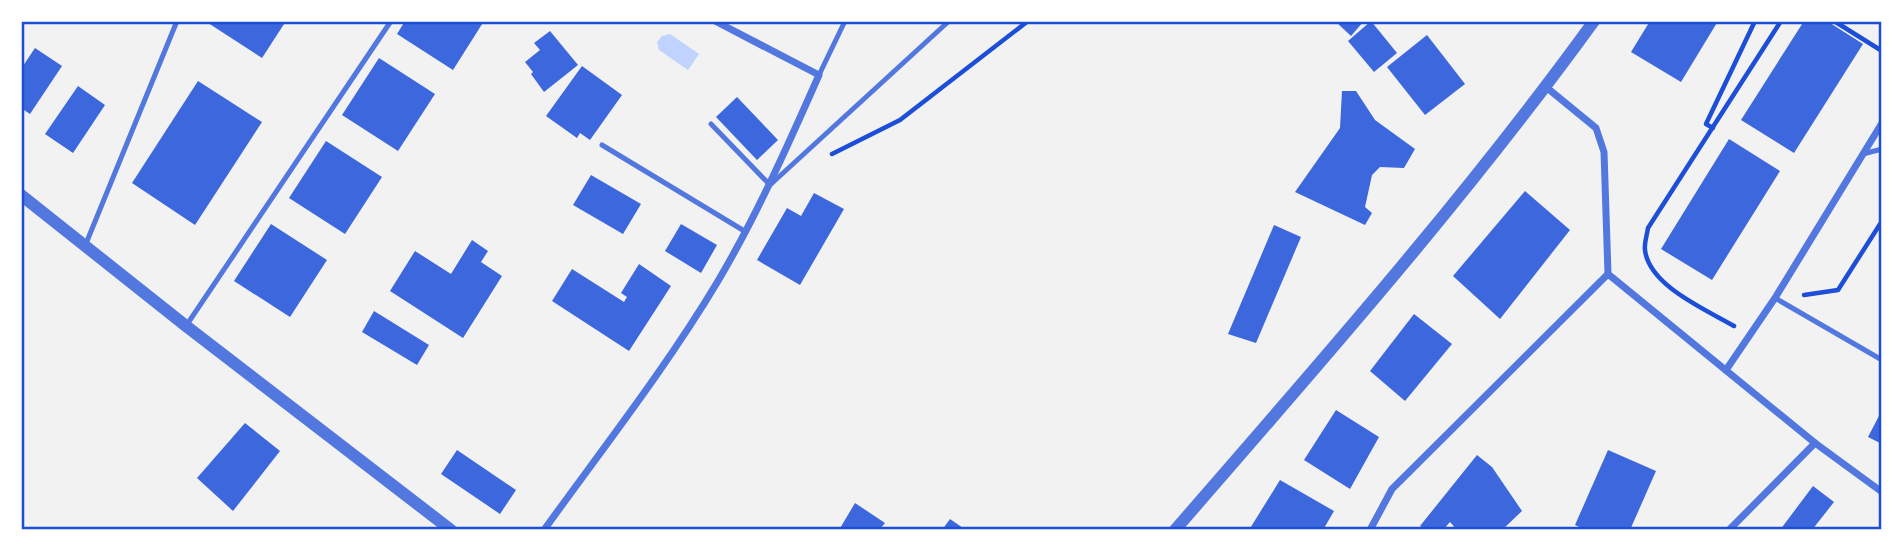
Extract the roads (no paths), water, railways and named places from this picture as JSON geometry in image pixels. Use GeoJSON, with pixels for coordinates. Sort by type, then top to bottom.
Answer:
{"type":"FeatureCollection","features":[{"type":"Feature","properties":{"kind":"street"},"geometry":{"type":"LineString","coordinates":[[544,530],[674,351],[746,232],[819,75],[715,21]]}},
{"type":"Feature","properties":{"kind":"street"},"geometry":{"type":"LineString","coordinates":[[1175,530],[1395,274],[1546,87],[1594,21]]}},
{"type":"Feature","properties":{"kind":"street"},"geometry":{"type":"LineString","coordinates":[[1370,530],[1392,489],[1608,274],[1604,152],[1596,128],[1546,87]]}},
{"type":"Feature","properties":{"kind":"street"},"geometry":{"type":"LineString","coordinates":[[1726,370],[1775,299],[1881,127]]}},
{"type":"Feature","properties":{"kind":"street"},"geometry":{"type":"LineString","coordinates":[[21,195],[451,530]]}},
{"type":"Feature","properties":{"kind":"street"},"geometry":{"type":"LineString","coordinates":[[1608,274],[1815,443],[1882,492]]}},
{"type":"Feature","properties":{"kind":"street"},"geometry":{"type":"LineString","coordinates":[[1729,530],[1815,443]]}},
{"type":"Feature","properties":{"kind":"lane"},"geometry":{"type":"LineString","coordinates":[[85,246],[177,21]]}},
{"type":"Feature","properties":{"kind":"lane"},"geometry":{"type":"LineString","coordinates":[[186,326],[391,21]]}},
{"type":"Feature","properties":{"kind":"lane"},"geometry":{"type":"LineString","coordinates":[[819,75],[845,21]]}},
{"type":"Feature","properties":{"kind":"lane"},"geometry":{"type":"LineString","coordinates":[[711,124],[770,185],[949,21]]}},
{"type":"Feature","properties":{"kind":"lane"},"geometry":{"type":"LineString","coordinates":[[602,145],[746,232]]}},
{"type":"Feature","properties":{"kind":"lane"},"geometry":{"type":"LineString","coordinates":[[1863,154],[1882,149]]}},
{"type":"Feature","properties":{"kind":"lane"},"geometry":{"type":"LineString","coordinates":[[1775,299],[1882,360]]}},
{"type":"Feature","properties":{"kind":"water"},"geometry":{"type":"Polygon","coordinates":[[[670,34],[699,54],[688,70],[659,50],[657,42],[662,36],[670,34]]]}}]}
